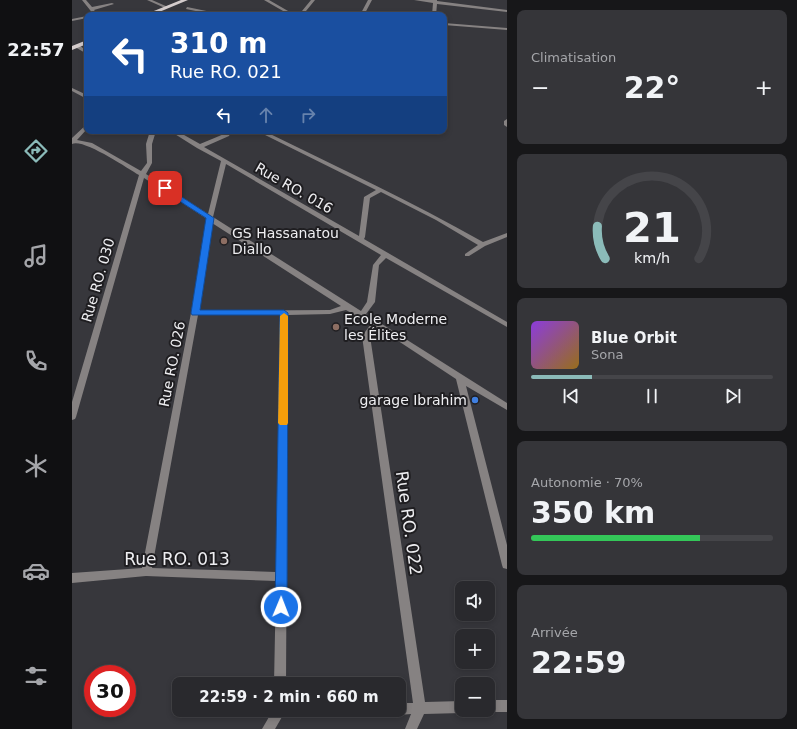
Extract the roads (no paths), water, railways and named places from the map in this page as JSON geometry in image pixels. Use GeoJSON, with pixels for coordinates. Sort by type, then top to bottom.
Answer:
{"type":"FeatureCollection","features":[{"type":"Feature","properties":{"kind":"main road"},"geometry":{"type":"LineString","coordinates":[[154,12],[189,1]]}},
{"type":"Feature","properties":{"kind":"main road"},"geometry":{"type":"LineString","coordinates":[[162,12],[189,1]]}},
{"type":"Feature","properties":{"kind":"main road"},"geometry":{"type":"LineString","coordinates":[[74,46],[84,40]]}},
{"type":"Feature","properties":{"kind":"main road"},"geometry":{"type":"LineString","coordinates":[[74,46],[84,43]]}},
{"type":"Feature","properties":{"kind":"street"},"geometry":{"type":"LineString","coordinates":[[84,0],[94,12]]}},
{"type":"Feature","properties":{"kind":"street"},"geometry":{"type":"LineString","coordinates":[[149,0],[166,7]]}},
{"type":"Feature","properties":{"kind":"street"},"geometry":{"type":"LineString","coordinates":[[266,0],[288,12]]}},
{"type":"Feature","properties":{"kind":"street"},"geometry":{"type":"LineString","coordinates":[[303,12],[313,0]]}},
{"type":"Feature","properties":{"kind":"street"},"geometry":{"type":"LineString","coordinates":[[364,12],[370,0]]}},
{"type":"Feature","properties":{"kind":"street"},"geometry":{"type":"LineString","coordinates":[[416,0],[435,1],[507,11]]}},
{"type":"Feature","properties":{"kind":"street"},"geometry":{"type":"LineString","coordinates":[[186,12],[189,1]]}},
{"type":"Feature","properties":{"kind":"street"},"geometry":{"type":"LineString","coordinates":[[434,12],[435,1]]}},
{"type":"Feature","properties":{"kind":"street"},"geometry":{"type":"LineString","coordinates":[[91,9],[112,4]]}},
{"type":"Feature","properties":{"kind":"street"},"geometry":{"type":"LineString","coordinates":[[187,8],[206,12]]}},
{"type":"Feature","properties":{"kind":"street"},"geometry":{"type":"LineString","coordinates":[[72,20],[84,18]]}},
{"type":"Feature","properties":{"kind":"street"},"geometry":{"type":"LineString","coordinates":[[447,24],[507,30]]}},
{"type":"Feature","properties":{"kind":"street"},"geometry":{"type":"LineString","coordinates":[[74,46],[84,51]]}},
{"type":"Feature","properties":{"kind":"street"},"geometry":{"type":"LineString","coordinates":[[72,90],[84,96]]}},
{"type":"Feature","properties":{"kind":"street"},"geometry":{"type":"LineString","coordinates":[[72,141],[84,129]]}},
{"type":"Feature","properties":{"kind":"street","name":"Rue RO. 030"},"geometry":{"type":"LineString","coordinates":[[72,417],[142,174],[147,170],[151,160],[149,144],[152,134]]}},
{"type":"Feature","properties":{"kind":"street","name":"Rue RO. 016"},"geometry":{"type":"LineString","coordinates":[[178,134],[507,325]]}},
{"type":"Feature","properties":{"kind":"street"},"geometry":{"type":"LineString","coordinates":[[199,147],[227,134]]}},
{"type":"Feature","properties":{"kind":"street"},"geometry":{"type":"LineString","coordinates":[[266,134],[438,219],[483,245]]}},
{"type":"Feature","properties":{"kind":"street"},"geometry":{"type":"LineString","coordinates":[[72,141],[90,144],[142,174],[347,307],[376,323],[507,407]]}},
{"type":"Feature","properties":{"kind":"street","name":"Rue RO. 026"},"geometry":{"type":"LineString","coordinates":[[146,572],[195,313],[210,218],[224,162]]}},
{"type":"Feature","properties":{"kind":"street"},"geometry":{"type":"LineString","coordinates":[[359,240],[362,236],[367,197],[381,190]]}},
{"type":"Feature","properties":{"kind":"street"},"geometry":{"type":"LineString","coordinates":[[468,255],[483,245],[507,235]]}},
{"type":"Feature","properties":{"kind":"street"},"geometry":{"type":"LineString","coordinates":[[362,315],[372,302],[376,265],[385,255]]}},
{"type":"Feature","properties":{"kind":"street"},"geometry":{"type":"LineString","coordinates":[[195,313],[330,312],[347,307]]}},
{"type":"Feature","properties":{"kind":"street"},"geometry":{"type":"LineString","coordinates":[[280,677],[284,313]]}},
{"type":"Feature","properties":{"kind":"street","name":"Rue RO. 022"},"geometry":{"type":"LineString","coordinates":[[376,323],[366,336],[420,709]]}},
{"type":"Feature","properties":{"kind":"street"},"geometry":{"type":"LineString","coordinates":[[460,378],[507,565]]}},
{"type":"Feature","properties":{"kind":"street","name":"Rue RO. 013"},"geometry":{"type":"LineString","coordinates":[[72,578],[146,572],[281,577]]}},
{"type":"Feature","properties":{"kind":"street"},"geometry":{"type":"LineString","coordinates":[[495,706],[507,706]]}},
{"type":"Feature","properties":{"kind":"street"},"geometry":{"type":"LineString","coordinates":[[406,709],[455,707]]}},
{"type":"Feature","properties":{"kind":"street"},"geometry":{"type":"LineString","coordinates":[[411,729],[420,709]]}},
{"type":"Feature","properties":{"kind":"street"},"geometry":{"type":"LineString","coordinates":[[268,729],[276,717]]}},
{"type":"Feature","properties":{"kind":"place","name":"GS Hassanatou Diallo"},"geometry":{"type":"Point","coordinates":[224,241]}},
{"type":"Feature","properties":{"kind":"place","name":"Ecole Moderne les Élites"},"geometry":{"type":"Point","coordinates":[336,327]}},
{"type":"Feature","properties":{"kind":"place","name":"garage Ibrahim"},"geometry":{"type":"Point","coordinates":[475,400]}}]}
